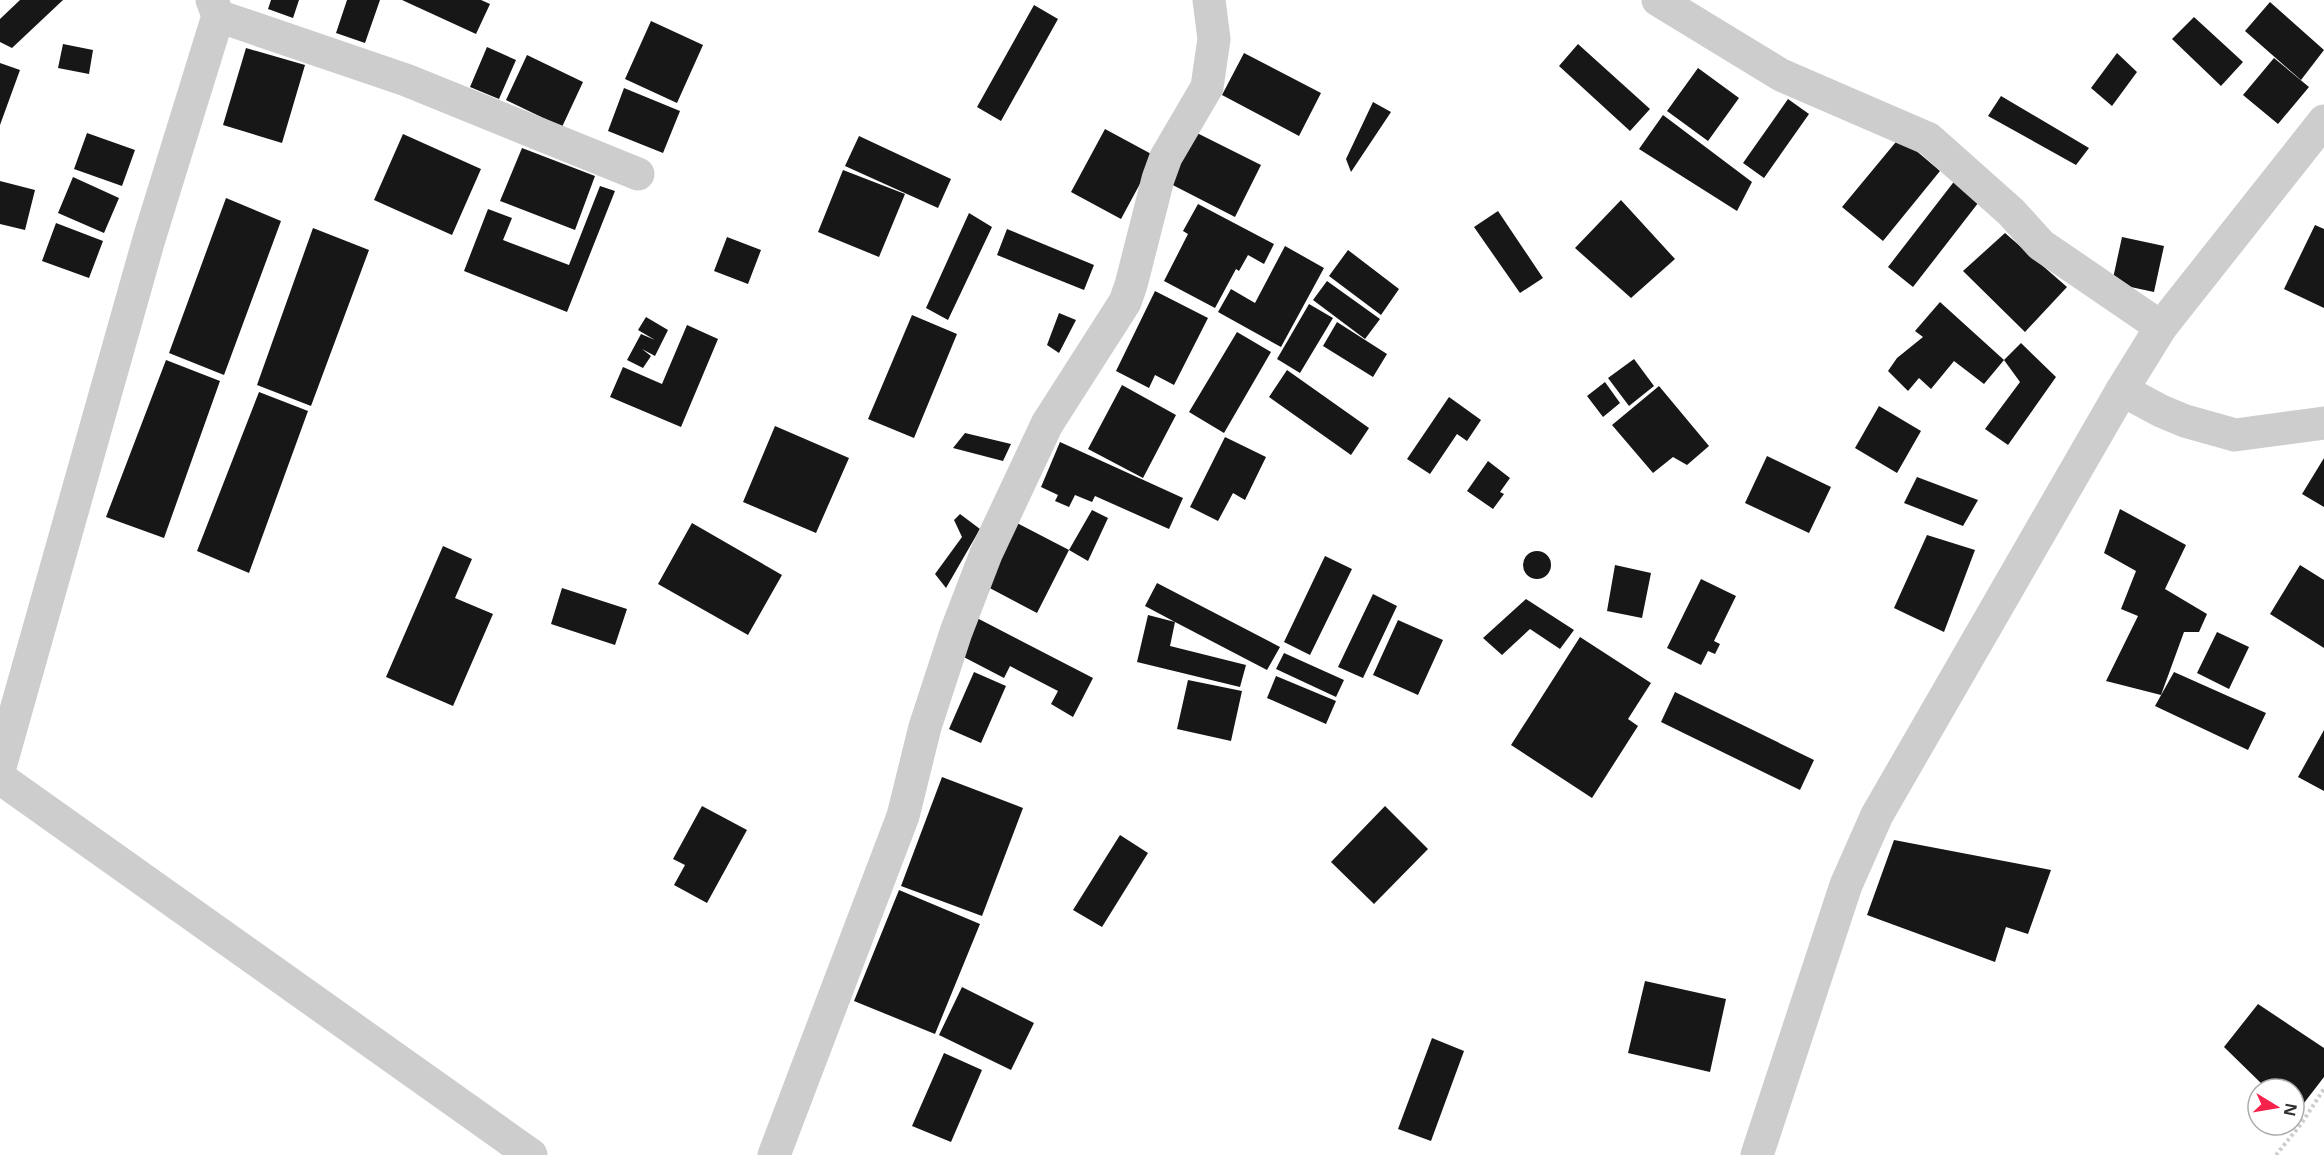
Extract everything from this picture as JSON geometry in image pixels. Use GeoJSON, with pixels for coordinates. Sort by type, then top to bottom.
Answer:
{"type":"FeatureCollection","features":[{"type":"Feature","properties":{"kind":"street"},"geometry":{"type":"LineString","coordinates":[[774,1155],[903,816],[925,727],[956,632],[986,554],[1047,424],[1125,302],[1162,168],[1207,87],[1214,39],[1209,0]]}},
{"type":"Feature","properties":{"kind":"street"},"geometry":{"type":"LineString","coordinates":[[1658,0],[1781,75],[1929,138],[2011,212],[2041,245],[2161,327]]}},
{"type":"Feature","properties":{"kind":"street"},"geometry":{"type":"LineString","coordinates":[[0,766],[149,239],[232,11],[638,174]]}},
{"type":"Feature","properties":{"kind":"street"},"geometry":{"type":"LineString","coordinates":[[1757,1155],[1846,885],[1877,815],[2122,390],[2161,327],[2324,121]]}},
{"type":"Feature","properties":{"kind":"street"},"geometry":{"type":"LineString","coordinates":[[2122,390],[2160,411],[2185,421],[2235,435],[2324,423]]}},
{"type":"Feature","properties":{"kind":"street"},"geometry":{"type":"LineString","coordinates":[[0,778],[531,1155]]}},
{"type":"Feature","properties":{"kind":"path"},"geometry":{"type":"LineString","coordinates":[[2276,1155],[2301,1124],[2324,1089]]}},
{"type":"Feature","properties":{"kind":"building"},"geometry":{"type":"Polygon","coordinates":[[[20,0],[63,0],[12,48],[0,42],[0,19],[20,0]]]}},
{"type":"Feature","properties":{"kind":"building"},"geometry":{"type":"Polygon","coordinates":[[[271,0],[299,0],[293,18],[268,9],[271,0]]]}},
{"type":"Feature","properties":{"kind":"building"},"geometry":{"type":"Polygon","coordinates":[[[347,0],[380,0],[365,43],[336,33],[347,0]]]}},
{"type":"Feature","properties":{"kind":"building"},"geometry":{"type":"Polygon","coordinates":[[[402,0],[481,0],[490,4],[476,34],[402,0]]]}},
{"type":"Feature","properties":{"kind":"building"},"geometry":{"type":"Polygon","coordinates":[[[2270,2],[2324,50],[2301,80],[2245,31],[2270,2]]]}},
{"type":"Feature","properties":{"kind":"building"},"geometry":{"type":"Polygon","coordinates":[[[1034,5],[1058,19],[1001,121],[977,107],[1034,5]]]}},
{"type":"Feature","properties":{"kind":"building"},"geometry":{"type":"Polygon","coordinates":[[[2194,17],[2243,62],[2221,86],[2172,39],[2194,17]]]}},
{"type":"Feature","properties":{"kind":"building"},"geometry":{"type":"Polygon","coordinates":[[[651,21],[703,45],[677,103],[625,79],[651,21]]]}},
{"type":"Feature","properties":{"kind":"building"},"geometry":{"type":"Polygon","coordinates":[[[63,44],[93,50],[89,74],[58,68],[63,44]]]}},
{"type":"Feature","properties":{"kind":"building"},"geometry":{"type":"Polygon","coordinates":[[[1578,44],[1650,109],[1630,131],[1559,66],[1578,44]]]}},
{"type":"Feature","properties":{"kind":"building"},"geometry":{"type":"Polygon","coordinates":[[[487,47],[516,60],[499,99],[470,87],[487,47]]]}},
{"type":"Feature","properties":{"kind":"building"},"geometry":{"type":"Polygon","coordinates":[[[246,48],[305,65],[282,143],[223,125],[246,48]]]}},
{"type":"Feature","properties":{"kind":"building"},"geometry":{"type":"Polygon","coordinates":[[[1244,53],[1321,93],[1299,136],[1222,95],[1244,53]]]}},
{"type":"Feature","properties":{"kind":"building"},"geometry":{"type":"Polygon","coordinates":[[[2117,53],[2137,72],[2112,106],[2091,88],[2117,53]]]}},
{"type":"Feature","properties":{"kind":"building"},"geometry":{"type":"Polygon","coordinates":[[[527,55],[583,82],[562,127],[506,100],[527,55]]]}},
{"type":"Feature","properties":{"kind":"building"},"geometry":{"type":"Polygon","coordinates":[[[2274,58],[2309,87],[2278,124],[2243,95],[2274,58]]]}},
{"type":"Feature","properties":{"kind":"building"},"geometry":{"type":"Polygon","coordinates":[[[0,63],[20,70],[0,125],[0,63]]]}},
{"type":"Feature","properties":{"kind":"building"},"geometry":{"type":"Polygon","coordinates":[[[1698,68],[1739,98],[1708,141],[1667,111],[1698,68]]]}},
{"type":"Feature","properties":{"kind":"building"},"geometry":{"type":"Polygon","coordinates":[[[624,88],[680,111],[663,153],[608,131],[624,88]]]}},
{"type":"Feature","properties":{"kind":"building"},"geometry":{"type":"Polygon","coordinates":[[[2001,96],[2089,148],[2076,165],[1988,116],[2001,96]]]}},
{"type":"Feature","properties":{"kind":"building"},"geometry":{"type":"Polygon","coordinates":[[[1788,99],[1809,114],[1764,178],[1743,163],[1788,99]]]}},
{"type":"Feature","properties":{"kind":"building"},"geometry":{"type":"Polygon","coordinates":[[[1373,102],[1391,112],[1351,172],[1346,159],[1373,102]]]}},
{"type":"Feature","properties":{"kind":"building"},"geometry":{"type":"Polygon","coordinates":[[[1663,115],[1752,182],[1737,211],[1639,149],[1663,115]]]}},
{"type":"Feature","properties":{"kind":"building"},"geometry":{"type":"Polygon","coordinates":[[[1187,128],[1261,165],[1235,217],[1161,179],[1187,128]]]}},
{"type":"Feature","properties":{"kind":"building"},"geometry":{"type":"Polygon","coordinates":[[[1105,129],[1155,156],[1121,219],[1071,192],[1105,129]]]}},
{"type":"Feature","properties":{"kind":"building"},"geometry":{"type":"Polygon","coordinates":[[[87,133],[135,150],[122,186],[74,169],[87,133]]]}},
{"type":"Feature","properties":{"kind":"building"},"geometry":{"type":"Polygon","coordinates":[[[403,134],[481,169],[452,235],[374,200],[403,134]]]}},
{"type":"Feature","properties":{"kind":"building"},"geometry":{"type":"Polygon","coordinates":[[[859,136],[951,179],[938,208],[845,166],[859,136]]]}},
{"type":"Feature","properties":{"kind":"building"},"geometry":{"type":"Polygon","coordinates":[[[1900,137],[1940,171],[1883,241],[1842,207],[1900,137]]]}},
{"type":"Feature","properties":{"kind":"building"},"geometry":{"type":"Polygon","coordinates":[[[522,148],[595,176],[575,230],[500,201],[522,148]]]}},
{"type":"Feature","properties":{"kind":"building"},"geometry":{"type":"Polygon","coordinates":[[[843,170],[905,194],[879,257],[818,232],[843,170]]]}},
{"type":"Feature","properties":{"kind":"building"},"geometry":{"type":"Polygon","coordinates":[[[73,177],[119,198],[104,233],[58,213],[73,177]]]}},
{"type":"Feature","properties":{"kind":"building"},"geometry":{"type":"Polygon","coordinates":[[[1956,179],[1982,198],[1913,287],[1888,267],[1956,179]]]}},
{"type":"Feature","properties":{"kind":"building"},"geometry":{"type":"Polygon","coordinates":[[[0,181],[35,190],[25,230],[0,224],[0,181]]]}},
{"type":"Feature","properties":{"kind":"building"},"geometry":{"type":"Polygon","coordinates":[[[600,186],[615,191],[567,312],[464,271],[488,209],[512,218],[503,240],[569,265],[600,186]]]}},
{"type":"Feature","properties":{"kind":"building"},"geometry":{"type":"Polygon","coordinates":[[[226,198],[281,221],[224,375],[169,353],[226,198]]]}},
{"type":"Feature","properties":{"kind":"building"},"geometry":{"type":"Polygon","coordinates":[[[1621,200],[1675,259],[1631,298],[1575,248],[1621,200]]]}},
{"type":"Feature","properties":{"kind":"building"},"geometry":{"type":"Polygon","coordinates":[[[1198,204],[1274,244],[1264,264],[1248,255],[1239,271],[1236,269],[1215,308],[1164,281],[1188,234],[1183,231],[1198,204]]]}},
{"type":"Feature","properties":{"kind":"building"},"geometry":{"type":"Polygon","coordinates":[[[1498,211],[1543,278],[1520,293],[1474,227],[1498,211]]]}},
{"type":"Feature","properties":{"kind":"building"},"geometry":{"type":"Polygon","coordinates":[[[969,213],[992,227],[948,320],[926,308],[969,213]]]}},
{"type":"Feature","properties":{"kind":"building"},"geometry":{"type":"Polygon","coordinates":[[[56,223],[103,241],[89,278],[42,261],[56,223]]]}},
{"type":"Feature","properties":{"kind":"building"},"geometry":{"type":"Polygon","coordinates":[[[2315,225],[2324,229],[2324,308],[2284,289],[2315,225]]]}},
{"type":"Feature","properties":{"kind":"building"},"geometry":{"type":"Polygon","coordinates":[[[313,228],[369,250],[311,406],[257,385],[313,228]]]}},
{"type":"Feature","properties":{"kind":"building"},"geometry":{"type":"Polygon","coordinates":[[[1007,229],[1094,265],[1084,290],[997,255],[1007,229]]]}},
{"type":"Feature","properties":{"kind":"building"},"geometry":{"type":"Polygon","coordinates":[[[2005,233],[2067,287],[2025,332],[1963,271],[2005,233]]]}},
{"type":"Feature","properties":{"kind":"building"},"geometry":{"type":"Polygon","coordinates":[[[727,237],[761,250],[748,284],[714,271],[727,237]]]}},
{"type":"Feature","properties":{"kind":"building"},"geometry":{"type":"Polygon","coordinates":[[[2122,237],[2164,246],[2154,292],[2112,283],[2122,237]]]}},
{"type":"Feature","properties":{"kind":"building"},"geometry":{"type":"Polygon","coordinates":[[[1285,246],[1324,268],[1281,347],[1218,312],[1231,289],[1255,303],[1285,246]]]}},
{"type":"Feature","properties":{"kind":"building"},"geometry":{"type":"Polygon","coordinates":[[[1348,250],[1399,289],[1381,315],[1329,276],[1348,250]]]}},
{"type":"Feature","properties":{"kind":"building"},"geometry":{"type":"Polygon","coordinates":[[[1327,281],[1380,319],[1365,339],[1313,300],[1327,281]]]}},
{"type":"Feature","properties":{"kind":"building"},"geometry":{"type":"Polygon","coordinates":[[[1155,291],[1208,318],[1174,385],[1155,375],[1149,388],[1116,371],[1155,291]]]}},
{"type":"Feature","properties":{"kind":"building"},"geometry":{"type":"Polygon","coordinates":[[[1940,302],[2004,360],[1984,384],[1954,361],[1931,389],[1919,378],[1908,391],[1888,371],[1897,358],[1923,337],[1915,331],[1940,302]]]}},
{"type":"Feature","properties":{"kind":"building"},"geometry":{"type":"Polygon","coordinates":[[[1309,304],[1333,318],[1300,373],[1277,359],[1309,304]]]}},
{"type":"Feature","properties":{"kind":"building"},"geometry":{"type":"Polygon","coordinates":[[[1059,313],[1076,320],[1059,353],[1047,345],[1059,313]]]}},
{"type":"Feature","properties":{"kind":"building"},"geometry":{"type":"Polygon","coordinates":[[[912,315],[957,334],[914,438],[868,419],[912,315]]]}},
{"type":"Feature","properties":{"kind":"building"},"geometry":{"type":"Polygon","coordinates":[[[646,317],[668,330],[655,356],[642,349],[651,356],[643,368],[627,360],[641,334],[655,340],[638,330],[646,317]]]}},
{"type":"Feature","properties":{"kind":"building"},"geometry":{"type":"Polygon","coordinates":[[[1337,322],[1387,354],[1373,377],[1323,346],[1337,322]]]}},
{"type":"Feature","properties":{"kind":"building"},"geometry":{"type":"Polygon","coordinates":[[[687,325],[718,339],[681,427],[610,397],[623,367],[662,384],[687,325]]]}},
{"type":"Feature","properties":{"kind":"building"},"geometry":{"type":"Polygon","coordinates":[[[1237,332],[1271,352],[1224,433],[1189,412],[1237,332]]]}},
{"type":"Feature","properties":{"kind":"building"},"geometry":{"type":"Polygon","coordinates":[[[2021,343],[2056,377],[2008,445],[1985,429],[2020,382],[2004,360],[2021,343]]]}},
{"type":"Feature","properties":{"kind":"building"},"geometry":{"type":"Polygon","coordinates":[[[1634,359],[1654,386],[1629,406],[1608,378],[1634,359]]]}},
{"type":"Feature","properties":{"kind":"building"},"geometry":{"type":"Polygon","coordinates":[[[166,360],[220,381],[164,538],[106,517],[166,360]]]}},
{"type":"Feature","properties":{"kind":"building"},"geometry":{"type":"Polygon","coordinates":[[[1287,370],[1369,428],[1351,455],[1269,397],[1287,370]]]}},
{"type":"Feature","properties":{"kind":"building"},"geometry":{"type":"Polygon","coordinates":[[[1605,382],[1620,403],[1603,417],[1587,396],[1605,382]]]}},
{"type":"Feature","properties":{"kind":"building"},"geometry":{"type":"Polygon","coordinates":[[[1122,385],[1176,415],[1143,478],[1088,449],[1122,385]]]}},
{"type":"Feature","properties":{"kind":"building"},"geometry":{"type":"Polygon","coordinates":[[[1659,386],[1709,446],[1687,465],[1673,457],[1653,473],[1612,425],[1659,386]]]}},
{"type":"Feature","properties":{"kind":"building"},"geometry":{"type":"Polygon","coordinates":[[[259,392],[308,411],[249,573],[197,551],[259,392]]]}},
{"type":"Feature","properties":{"kind":"building"},"geometry":{"type":"Polygon","coordinates":[[[1449,397],[1481,420],[1467,441],[1457,434],[1430,474],[1407,459],[1449,397]]]}},
{"type":"Feature","properties":{"kind":"building"},"geometry":{"type":"Polygon","coordinates":[[[1879,406],[1921,431],[1897,473],[1855,448],[1879,406]]]}},
{"type":"Feature","properties":{"kind":"building"},"geometry":{"type":"Polygon","coordinates":[[[775,426],[849,458],[816,533],[743,502],[775,426]]]}},
{"type":"Feature","properties":{"kind":"building"},"geometry":{"type":"Polygon","coordinates":[[[965,433],[1011,444],[1003,461],[953,448],[965,433]]]}},
{"type":"Feature","properties":{"kind":"building"},"geometry":{"type":"Polygon","coordinates":[[[1225,437],[1266,457],[1245,500],[1233,493],[1218,521],[1190,507],[1225,437]]]}},
{"type":"Feature","properties":{"kind":"building"},"geometry":{"type":"Polygon","coordinates":[[[1060,442],[1183,498],[1169,529],[1095,496],[1092,502],[1075,495],[1069,507],[1055,501],[1058,495],[1041,487],[1060,442]]]}},
{"type":"Feature","properties":{"kind":"building"},"geometry":{"type":"Polygon","coordinates":[[[1767,456],[1831,487],[1809,533],[1745,503],[1767,456]]]}},
{"type":"Feature","properties":{"kind":"building"},"geometry":{"type":"Polygon","coordinates":[[[2324,458],[2324,507],[2302,494],[2324,458]]]}},
{"type":"Feature","properties":{"kind":"building"},"geometry":{"type":"Polygon","coordinates":[[[1488,461],[1510,478],[1500,492],[1504,494],[1493,509],[1467,491],[1488,461]]]}},
{"type":"Feature","properties":{"kind":"building"},"geometry":{"type":"Polygon","coordinates":[[[1917,477],[1978,500],[1963,526],[1904,503],[1917,477]]]}},
{"type":"Feature","properties":{"kind":"building"},"geometry":{"type":"Polygon","coordinates":[[[2120,509],[2186,545],[2165,589],[2207,614],[2199,632],[2184,632],[2161,695],[2106,681],[2138,616],[2121,609],[2136,571],[2104,553],[2120,509]]]}},
{"type":"Feature","properties":{"kind":"building"},"geometry":{"type":"Polygon","coordinates":[[[1092,510],[1108,518],[1088,561],[1069,550],[1092,510]]]}},
{"type":"Feature","properties":{"kind":"building"},"geometry":{"type":"Polygon","coordinates":[[[960,514],[980,529],[946,588],[935,574],[962,537],[954,520],[960,514]]]}},
{"type":"Feature","properties":{"kind":"building"},"geometry":{"type":"Polygon","coordinates":[[[692,523],[782,575],[748,635],[658,584],[692,523]]]}},
{"type":"Feature","properties":{"kind":"building"},"geometry":{"type":"Polygon","coordinates":[[[1017,523],[1069,550],[1037,613],[984,585],[1017,523]]]}},
{"type":"Feature","properties":{"kind":"building"},"geometry":{"type":"Polygon","coordinates":[[[1927,535],[1975,550],[1944,632],[1894,608],[1927,535]]]}},
{"type":"Feature","properties":{"kind":"building"},"geometry":{"type":"Polygon","coordinates":[[[443,546],[472,559],[455,598],[493,614],[453,706],[386,677],[443,546]]]}},
{"type":"Feature","properties":{"kind":"building"},"geometry":{"type":"Polygon","coordinates":[[[1537,551],[1547,555],[1551,565],[1547,575],[1537,579],[1527,575],[1523,565],[1527,555],[1537,551]]]}},
{"type":"Feature","properties":{"kind":"building"},"geometry":{"type":"Polygon","coordinates":[[[1325,556],[1352,569],[1310,655],[1284,642],[1325,556]]]}},
{"type":"Feature","properties":{"kind":"building"},"geometry":{"type":"Polygon","coordinates":[[[1615,565],[1651,573],[1642,618],[1607,611],[1615,565]]]}},
{"type":"Feature","properties":{"kind":"building"},"geometry":{"type":"Polygon","coordinates":[[[2300,565],[2324,580],[2324,648],[2270,614],[2300,565]]]}},
{"type":"Feature","properties":{"kind":"building"},"geometry":{"type":"Polygon","coordinates":[[[1701,579],[1736,596],[1714,641],[1720,644],[1715,654],[1708,651],[1701,665],[1667,648],[1701,579]]]}},
{"type":"Feature","properties":{"kind":"building"},"geometry":{"type":"Polygon","coordinates":[[[1157,583],[1280,647],[1267,670],[1145,606],[1157,583]]]}},
{"type":"Feature","properties":{"kind":"building"},"geometry":{"type":"Polygon","coordinates":[[[562,588],[627,609],[615,645],[551,624],[562,588]]]}},
{"type":"Feature","properties":{"kind":"building"},"geometry":{"type":"Polygon","coordinates":[[[1373,594],[1397,606],[1363,678],[1338,667],[1373,594]]]}},
{"type":"Feature","properties":{"kind":"building"},"geometry":{"type":"Polygon","coordinates":[[[1526,599],[1574,630],[1560,649],[1530,629],[1502,655],[1483,638],[1526,599]]]}},
{"type":"Feature","properties":{"kind":"building"},"geometry":{"type":"Polygon","coordinates":[[[1148,615],[1175,622],[1170,646],[1246,665],[1240,687],[1137,662],[1148,615]]]}},
{"type":"Feature","properties":{"kind":"building"},"geometry":{"type":"Polygon","coordinates":[[[975,617],[1093,678],[1073,717],[1051,704],[1058,691],[1010,666],[1004,678],[956,653],[975,617]]]}},
{"type":"Feature","properties":{"kind":"building"},"geometry":{"type":"Polygon","coordinates":[[[1398,620],[1443,640],[1418,695],[1373,675],[1398,620]]]}},
{"type":"Feature","properties":{"kind":"building"},"geometry":{"type":"Polygon","coordinates":[[[2217,632],[2249,647],[2229,689],[2197,673],[2217,632]]]}},
{"type":"Feature","properties":{"kind":"building"},"geometry":{"type":"Polygon","coordinates":[[[1580,637],[1651,683],[1628,719],[1638,726],[1592,798],[1511,745],[1580,637]]]}},
{"type":"Feature","properties":{"kind":"building"},"geometry":{"type":"Polygon","coordinates":[[[1284,653],[1344,680],[1336,697],[1276,669],[1284,653]]]}},
{"type":"Feature","properties":{"kind":"building"},"geometry":{"type":"Polygon","coordinates":[[[974,672],[1006,686],[981,743],[949,729],[974,672]]]}},
{"type":"Feature","properties":{"kind":"building"},"geometry":{"type":"Polygon","coordinates":[[[2174,672],[2266,713],[2248,750],[2155,706],[2174,672]]]}},
{"type":"Feature","properties":{"kind":"building"},"geometry":{"type":"Polygon","coordinates":[[[1276,676],[1336,701],[1326,724],[1267,698],[1276,676]]]}},
{"type":"Feature","properties":{"kind":"building"},"geometry":{"type":"Polygon","coordinates":[[[1188,680],[1242,691],[1231,741],[1177,729],[1188,680]]]}},
{"type":"Feature","properties":{"kind":"building"},"geometry":{"type":"Polygon","coordinates":[[[1675,692],[1814,760],[1800,790],[1661,722],[1675,692]]]}},
{"type":"Feature","properties":{"kind":"building"},"geometry":{"type":"Polygon","coordinates":[[[2324,730],[2324,791],[2298,777],[2324,730]]]}},
{"type":"Feature","properties":{"kind":"building"},"geometry":{"type":"Polygon","coordinates":[[[942,777],[1023,808],[982,916],[901,886],[942,777]]]}},
{"type":"Feature","properties":{"kind":"building"},"geometry":{"type":"Polygon","coordinates":[[[702,806],[747,830],[707,903],[674,885],[685,865],[673,859],[702,806]]]}},
{"type":"Feature","properties":{"kind":"building"},"geometry":{"type":"Polygon","coordinates":[[[1385,806],[1428,849],[1374,904],[1331,862],[1385,806]]]}},
{"type":"Feature","properties":{"kind":"building"},"geometry":{"type":"Polygon","coordinates":[[[1120,835],[1148,853],[1102,927],[1073,910],[1120,835]]]}},
{"type":"Feature","properties":{"kind":"building"},"geometry":{"type":"Polygon","coordinates":[[[1894,840],[2051,870],[2028,934],[2006,927],[1995,962],[1867,915],[1894,840]]]}},
{"type":"Feature","properties":{"kind":"building"},"geometry":{"type":"Polygon","coordinates":[[[899,890],[980,924],[935,1034],[854,1001],[899,890]]]}},
{"type":"Feature","properties":{"kind":"building"},"geometry":{"type":"Polygon","coordinates":[[[1645,981],[1726,999],[1710,1072],[1628,1053],[1645,981]]]}},
{"type":"Feature","properties":{"kind":"building"},"geometry":{"type":"Polygon","coordinates":[[[962,987],[1034,1023],[1011,1070],[939,1035],[962,987]]]}},
{"type":"Feature","properties":{"kind":"building"},"geometry":{"type":"Polygon","coordinates":[[[2258,1004],[2324,1048],[2324,1077],[2306,1100],[2306,1077],[2255,1077],[2224,1047],[2258,1004]]]}},
{"type":"Feature","properties":{"kind":"building"},"geometry":{"type":"Polygon","coordinates":[[[1432,1038],[1464,1051],[1431,1141],[1398,1129],[1432,1038]]]}},
{"type":"Feature","properties":{"kind":"building"},"geometry":{"type":"Polygon","coordinates":[[[944,1053],[982,1070],[951,1142],[912,1126],[944,1053]]]}}]}
